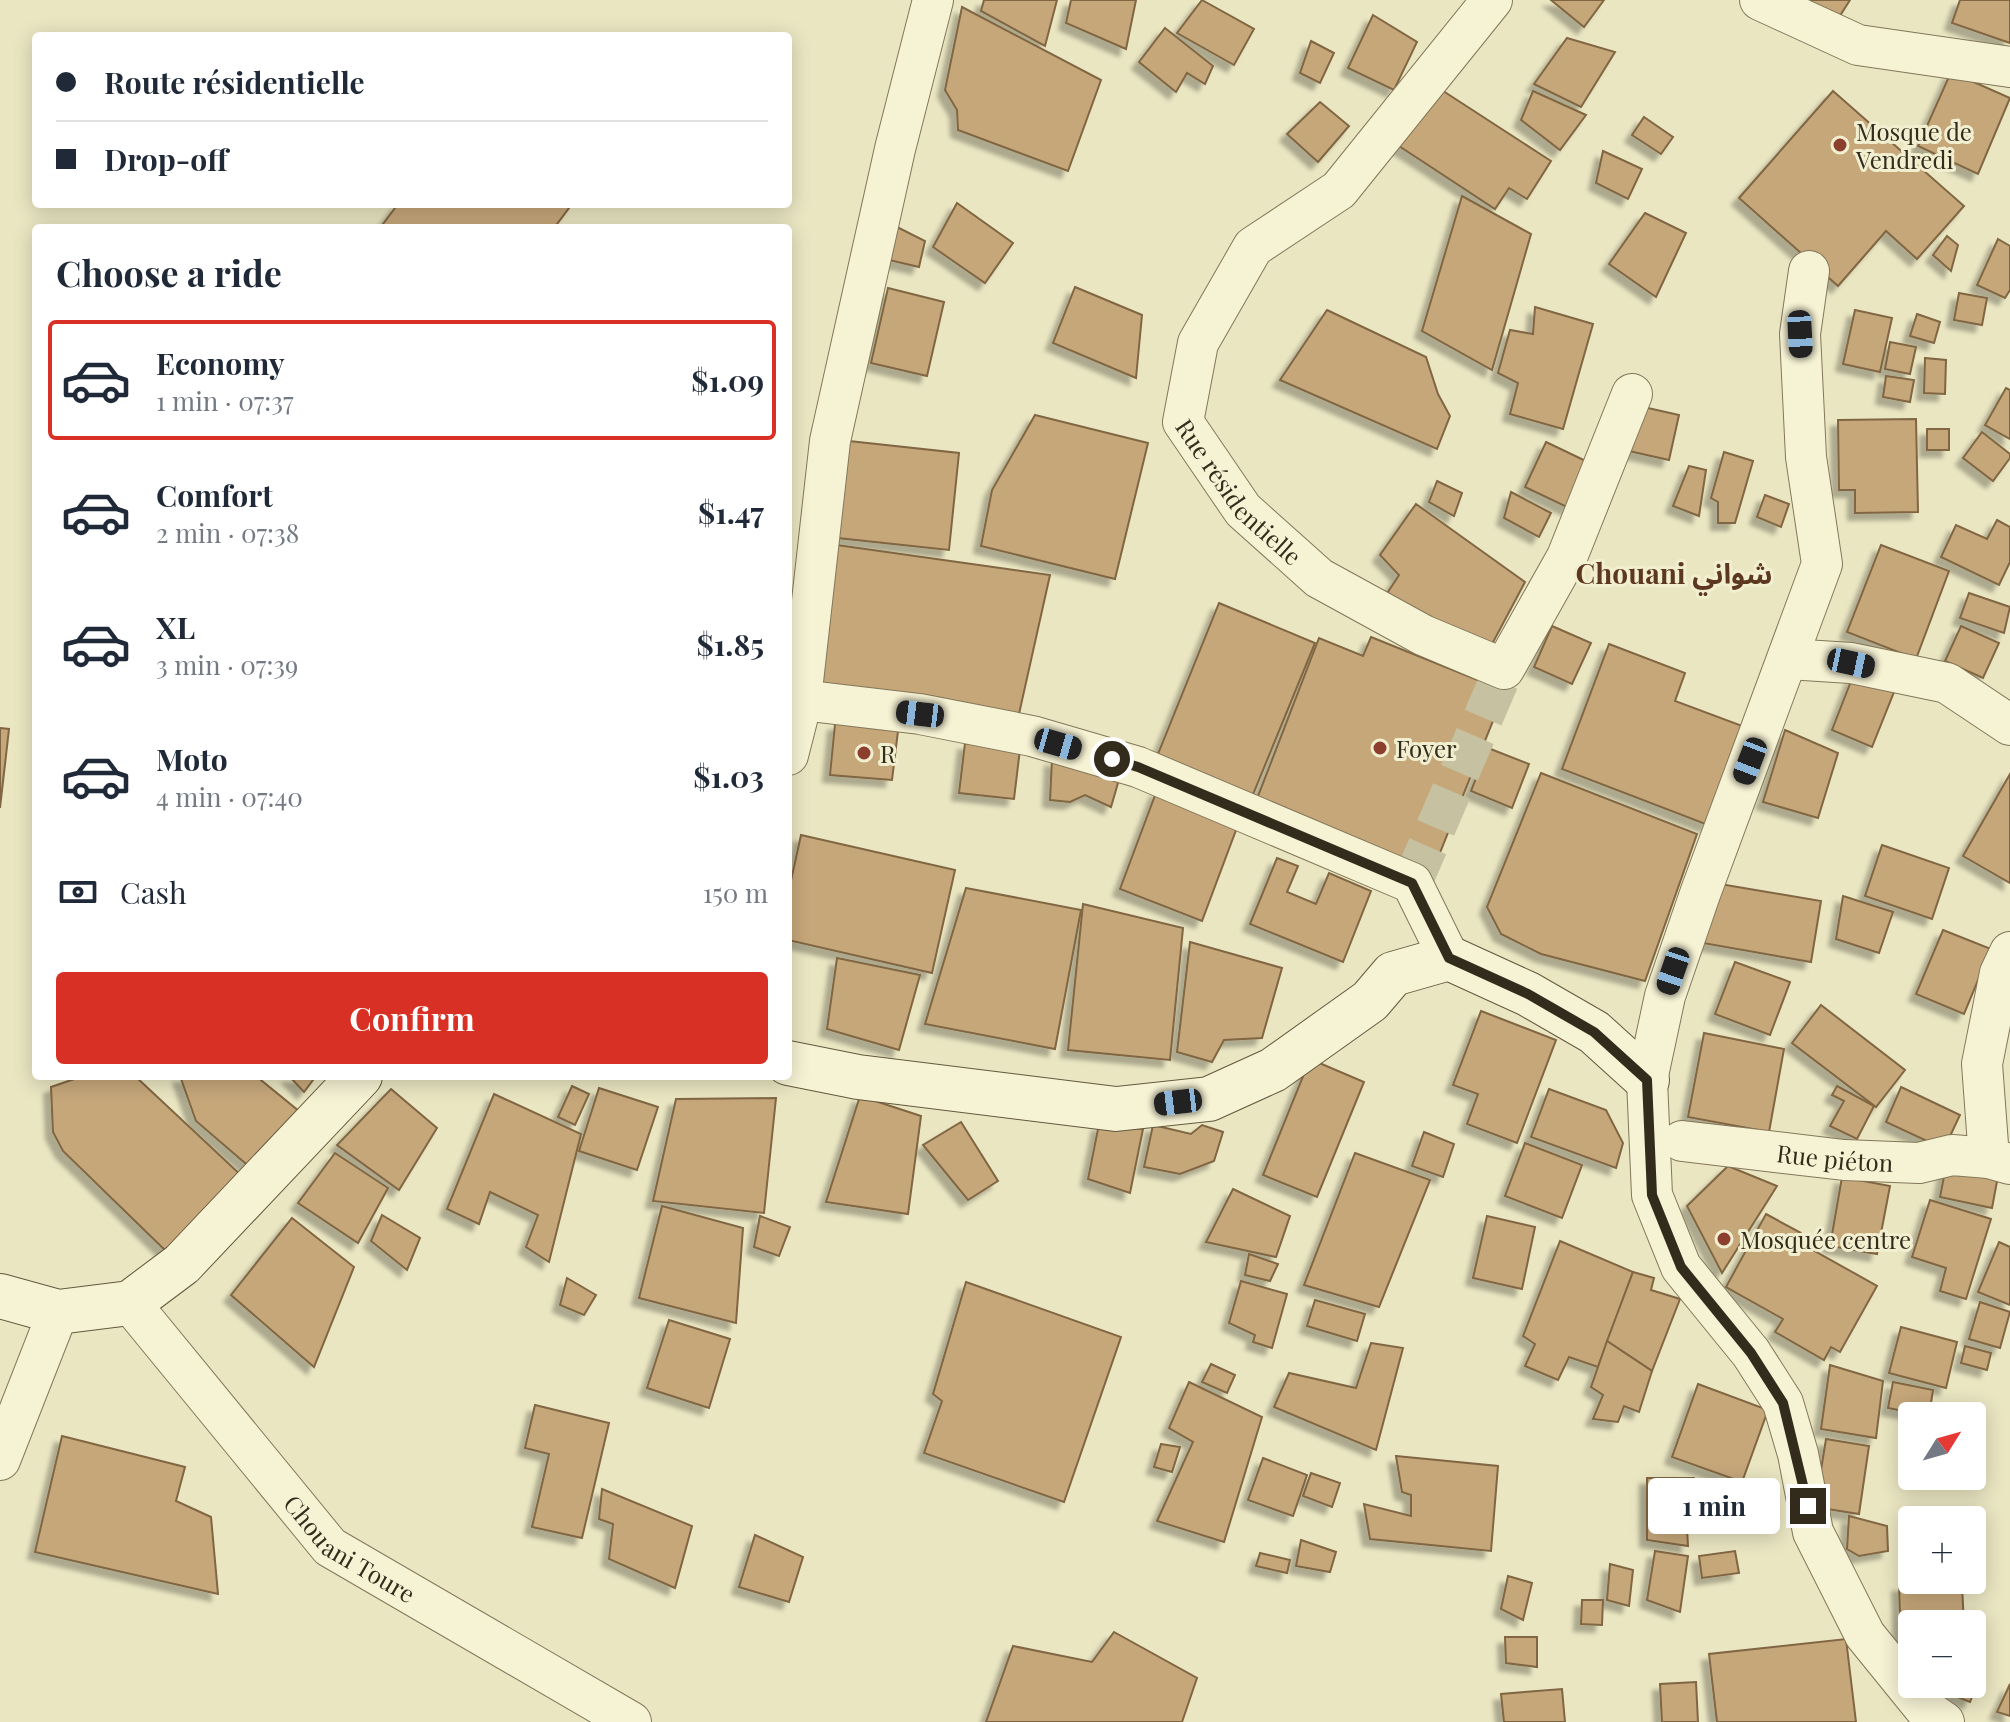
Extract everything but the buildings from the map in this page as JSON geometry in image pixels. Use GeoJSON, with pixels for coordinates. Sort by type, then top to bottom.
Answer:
{"type":"FeatureCollection","features":[{"type":"Feature","properties":{"kind":"street"},"geometry":{"type":"LineString","coordinates":[[792,738],[801,700],[830,441],[895,149],[933,0]]}},
{"type":"Feature","properties":{"kind":"street","name":"Rue résidentielle"},"geometry":{"type":"LineString","coordinates":[[1492,0],[1339,190],[1253,247],[1198,343],[1183,422],[1243,510],[1319,578],[1423,635],[1504,669],[1567,557],[1632,394]]}},
{"type":"Feature","properties":{"kind":"street"},"geometry":{"type":"LineString","coordinates":[[1760,0],[1858,45],[2010,67]]}},
{"type":"Feature","properties":{"kind":"street"},"geometry":{"type":"LineString","coordinates":[[1809,271],[1800,334],[1806,457],[1822,564],[1665,996],[1647,1080],[1652,1195],[1681,1267],[1751,1353],[1783,1403],[1798,1454],[1813,1532],[1865,1635],[1925,1709],[1944,1722]]}},
{"type":"Feature","properties":{"kind":"street"},"geometry":{"type":"LineString","coordinates":[[1788,659],[1851,663],[1947,683],[2010,725]]}},
{"type":"Feature","properties":{"kind":"street"},"geometry":{"type":"LineString","coordinates":[[801,700],[920,714],[1032,736],[1138,767],[1412,883],[1449,958],[1528,994],[1594,1032],[1647,1080]]}},
{"type":"Feature","properties":{"kind":"street"},"geometry":{"type":"LineString","coordinates":[[2000,1161],[1982,1064],[2000,973],[2010,952]]}},
{"type":"Feature","properties":{"kind":"street"},"geometry":{"type":"LineString","coordinates":[[792,1064],[858,1077],[1116,1109],[1209,1099],[1273,1070],[1370,1001],[1393,974],[1449,958]]}},
{"type":"Feature","properties":{"kind":"street"},"geometry":{"type":"LineString","coordinates":[[0,1296],[58,1312],[130,1303],[182,1264],[356,1080]]}},
{"type":"Feature","properties":{"kind":"street","name":"Rue piéton"},"geometry":{"type":"LineString","coordinates":[[1682,1141],[1844,1160],[1919,1163],[1952,1155],[2000,1161]]}},
{"type":"Feature","properties":{"kind":"street","name":"Chouani Toure"},"geometry":{"type":"LineString","coordinates":[[130,1303],[330,1547],[631,1722]]}},
{"type":"Feature","properties":{"kind":"street"},"geometry":{"type":"LineString","coordinates":[[0,1460],[58,1312]]}},
{"type":"Feature","properties":{"kind":"tunnel"},"geometry":{"type":"LineString","coordinates":[[1412,883],[1504,669]]}},
{"type":"Feature","properties":{"kind":"place","name":"Mosque de Vendredi"},"geometry":{"type":"Point","coordinates":[1840,145]}},
{"type":"Feature","properties":{"kind":"place","name":"Foyer"},"geometry":{"type":"Point","coordinates":[1380,748]}},
{"type":"Feature","properties":{"kind":"place","name":"R"},"geometry":{"type":"Point","coordinates":[864,753]}},
{"type":"Feature","properties":{"kind":"place","name":"Mosquée centre"},"geometry":{"type":"Point","coordinates":[1724,1239]}},
{"type":"Feature","properties":{"kind":"district","name":"Chouani شواني"},"geometry":{"type":"Point","coordinates":[1674,572]}},
{"type":"Feature","properties":{"kind":"route"},"geometry":{"type":"LineString","coordinates":[[1112,759],[1138,767],[1412,883],[1449,958],[1528,994],[1594,1032],[1647,1080],[1652,1195],[1681,1267],[1751,1353],[1783,1403],[1798,1454],[1808,1506]]}}]}
